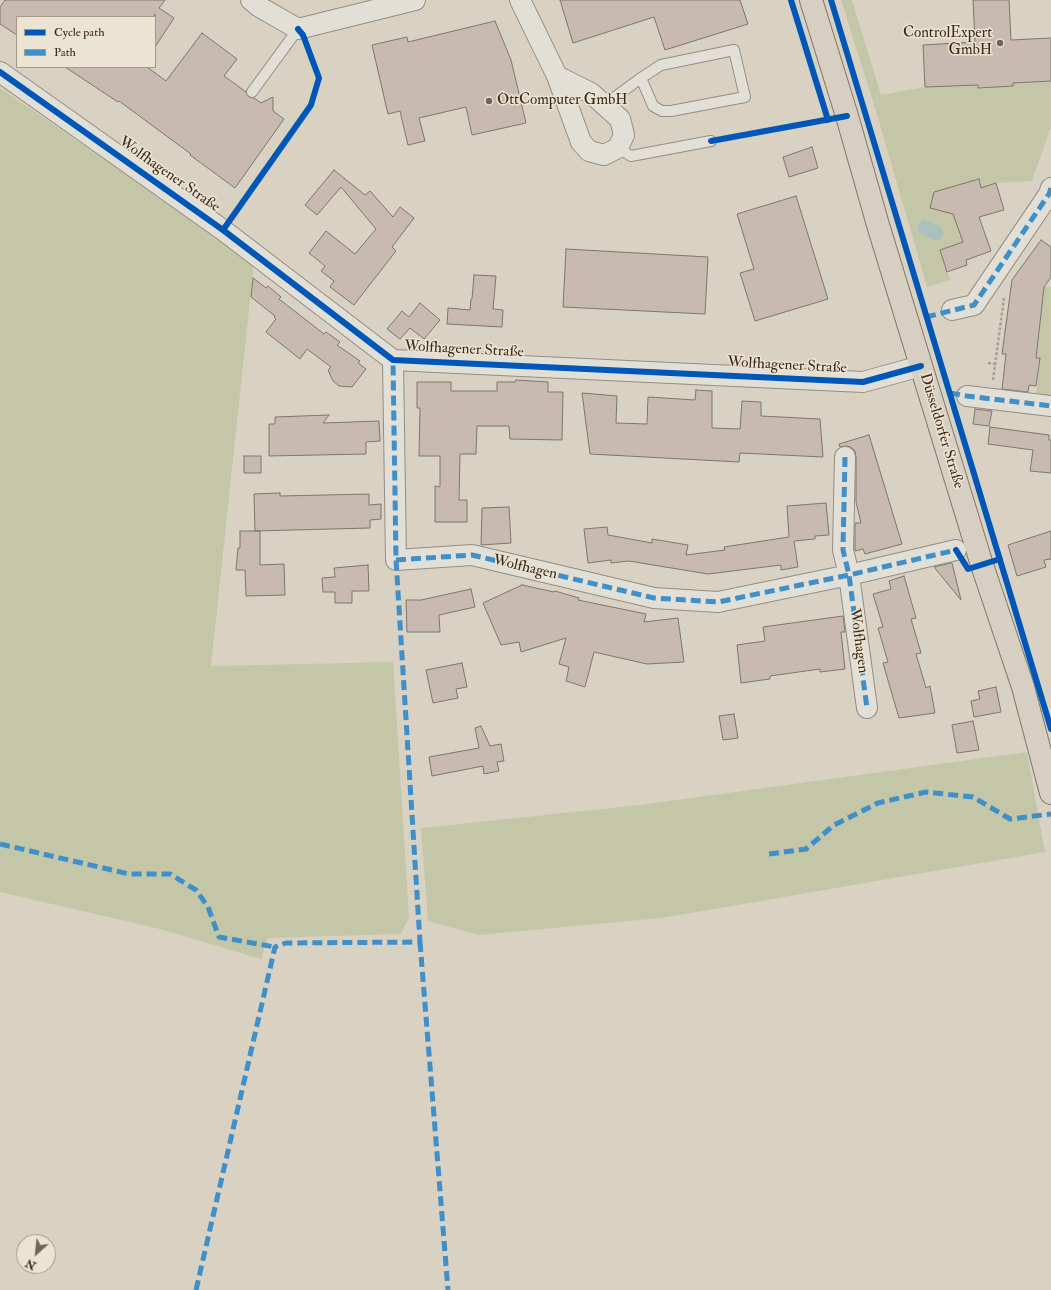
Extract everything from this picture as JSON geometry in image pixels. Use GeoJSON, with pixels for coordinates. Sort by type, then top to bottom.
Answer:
{"type":"FeatureCollection","features":[{"type":"Feature","properties":{"kind":"main road","name":"Düsseldorfer Straße"},"geometry":{"type":"LineString","coordinates":[[811,0],[982,565],[1023,687],[1051,794]]}},
{"type":"Feature","properties":{"kind":"street"},"geometry":{"type":"LineString","coordinates":[[251,0],[258,6],[298,29],[415,0]]}},
{"type":"Feature","properties":{"kind":"street"},"geometry":{"type":"LineString","coordinates":[[520,0],[558,76],[581,142],[589,150],[604,155],[618,148],[624,134],[620,119],[591,93],[558,76]]}},
{"type":"Feature","properties":{"kind":"street","name":"Wolfhagener Straße"},"geometry":{"type":"LineString","coordinates":[[0,72],[223,230],[394,360],[863,382],[921,366]]}},
{"type":"Feature","properties":{"kind":"street"},"geometry":{"type":"LineString","coordinates":[[952,310],[974,305],[1049,194],[1051,188]]}},
{"type":"Feature","properties":{"kind":"street","name":"Wolfhagen"},"geometry":{"type":"LineString","coordinates":[[394,360],[396,560],[472,555],[654,598],[718,602],[848,575],[956,550]]}},
{"type":"Feature","properties":{"kind":"street"},"geometry":{"type":"LineString","coordinates":[[967,396],[1051,406]]}},
{"type":"Feature","properties":{"kind":"street","name":"Wolfhagen"},"geometry":{"type":"LineString","coordinates":[[845,457],[843,550],[867,708]]}},
{"type":"Feature","properties":{"kind":"lane"},"geometry":{"type":"LineString","coordinates":[[252,92],[298,29]]}},
{"type":"Feature","properties":{"kind":"lane"},"geometry":{"type":"LineString","coordinates":[[606,106],[615,97],[641,78],[661,66],[734,50],[745,97],[671,111],[662,111],[653,106],[641,78]]}},
{"type":"Feature","properties":{"kind":"lane"},"geometry":{"type":"LineString","coordinates":[[618,148],[631,156],[711,141]]}},
{"type":"Feature","properties":{"kind":"path"},"geometry":{"type":"LineString","coordinates":[[987,286],[1004,298],[991,399]]}},
{"type":"Feature","properties":{"kind":"path"},"geometry":{"type":"LineString","coordinates":[[988,363],[995,364]]}},
{"type":"Feature","properties":{"kind":"green space"},"geometry":{"type":"Polygon","coordinates":[[[841,0],[852,0],[881,95],[925,87],[977,85],[978,88],[1013,86],[1013,83],[1051,81],[1051,127],[1032,181],[996,183],[981,188],[979,180],[963,242],[940,250],[950,280],[927,287],[876,111],[841,0]]]}},
{"type":"Feature","properties":{"kind":"green space"},"geometry":{"type":"Polygon","coordinates":[[[0,88],[254,262],[211,666],[393,662],[409,918],[401,934],[268,938],[261,959],[160,929],[0,892],[0,88]]]}},
{"type":"Feature","properties":{"kind":"green space"},"geometry":{"type":"Polygon","coordinates":[[[1014,283],[1051,287],[1051,397],[1036,395],[1040,359],[1036,358],[1042,303],[1026,300],[1014,283]]]}},
{"type":"Feature","properties":{"kind":"green space"},"geometry":{"type":"Polygon","coordinates":[[[1027,752],[1045,852],[662,918],[479,935],[428,921],[421,828],[640,805],[1027,752]]]}},
{"type":"Feature","properties":{"kind":"water"},"geometry":{"type":"Polygon","coordinates":[[[923,220],[931,222],[941,228],[943,233],[942,237],[937,241],[926,237],[918,231],[918,225],[923,220]]]}},
{"type":"Feature","properties":{"kind":"building"},"geometry":{"type":"Polygon","coordinates":[[[5,0],[165,0],[159,8],[174,18],[156,45],[155,14],[154,16],[16,16],[16,34],[0,24],[0,7],[5,0]]]}},
{"type":"Feature","properties":{"kind":"building"},"geometry":{"type":"Polygon","coordinates":[[[560,0],[740,0],[748,24],[665,50],[654,17],[573,43],[560,0]]]}},
{"type":"Feature","properties":{"kind":"building","name":"ControlExpert GmbH"},"geometry":{"type":"Polygon","coordinates":[[[973,0],[1009,0],[1011,40],[1051,38],[1051,81],[1013,83],[1013,86],[978,88],[978,85],[925,87],[923,45],[975,42],[973,0]]]}},
{"type":"Feature","properties":{"kind":"building"},"geometry":{"type":"Polygon","coordinates":[[[495,21],[511,60],[526,123],[472,135],[466,107],[419,118],[425,141],[408,145],[400,111],[388,114],[372,45],[407,37],[408,42],[495,21]]]}},
{"type":"Feature","properties":{"kind":"building"},"geometry":{"type":"Polygon","coordinates":[[[202,33],[237,59],[224,76],[246,92],[249,97],[254,98],[261,103],[273,97],[273,111],[284,119],[235,188],[119,101],[118,102],[67,68],[148,68],[166,81],[202,33]]]}},
{"type":"Feature","properties":{"kind":"building"},"geometry":{"type":"Polygon","coordinates":[[[812,147],[818,168],[789,177],[783,157],[812,147]]]}},
{"type":"Feature","properties":{"kind":"building"},"geometry":{"type":"Polygon","coordinates":[[[334,170],[365,195],[370,191],[393,217],[400,207],[414,218],[392,247],[396,251],[354,305],[330,287],[334,281],[321,271],[325,266],[309,253],[326,231],[355,254],[376,229],[341,187],[317,215],[305,205],[334,170]]]}},
{"type":"Feature","properties":{"kind":"building"},"geometry":{"type":"Polygon","coordinates":[[[979,179],[981,188],[996,183],[1004,210],[979,217],[991,251],[966,260],[967,265],[947,272],[940,250],[963,242],[953,214],[930,208],[934,192],[979,179]]]}},
{"type":"Feature","properties":{"kind":"building"},"geometry":{"type":"Polygon","coordinates":[[[796,196],[828,299],[755,321],[740,273],[754,269],[737,214],[796,196]]]}},
{"type":"Feature","properties":{"kind":"building"},"geometry":{"type":"Polygon","coordinates":[[[1041,240],[1051,247],[1051,277],[1044,287],[1036,358],[1040,358],[1036,386],[1029,385],[1028,392],[1002,389],[1006,354],[1002,354],[1012,280],[1041,240]]]}},
{"type":"Feature","properties":{"kind":"building"},"geometry":{"type":"Polygon","coordinates":[[[566,249],[708,257],[705,314],[563,307],[566,249]]]}},
{"type":"Feature","properties":{"kind":"building"},"geometry":{"type":"Polygon","coordinates":[[[474,275],[496,276],[493,309],[503,310],[502,327],[447,324],[448,308],[470,310],[474,275]]]}},
{"type":"Feature","properties":{"kind":"building"},"geometry":{"type":"Polygon","coordinates":[[[253,278],[266,288],[268,286],[281,297],[279,299],[324,334],[326,332],[340,342],[337,345],[360,361],[358,363],[366,369],[352,387],[339,386],[333,381],[328,370],[331,367],[307,349],[300,359],[266,332],[276,319],[274,317],[275,316],[251,297],[253,278]]]}},
{"type":"Feature","properties":{"kind":"building"},"geometry":{"type":"Polygon","coordinates":[[[420,303],[440,320],[424,339],[410,328],[400,339],[387,329],[402,311],[409,317],[420,303]]]}},
{"type":"Feature","properties":{"kind":"building"},"geometry":{"type":"Polygon","coordinates":[[[516,380],[548,382],[548,392],[563,392],[562,440],[510,439],[509,426],[477,426],[476,454],[460,454],[459,500],[467,500],[467,522],[435,522],[435,486],[440,487],[440,456],[419,456],[420,408],[417,408],[417,382],[451,382],[451,391],[497,391],[497,382],[515,382],[516,380]]]}},
{"type":"Feature","properties":{"kind":"building"},"geometry":{"type":"Polygon","coordinates":[[[696,390],[712,391],[712,428],[740,429],[742,401],[761,402],[761,416],[820,419],[823,457],[740,453],[739,462],[590,454],[582,393],[617,396],[616,423],[647,424],[648,397],[695,400],[696,390]]]}},
{"type":"Feature","properties":{"kind":"building"},"geometry":{"type":"Polygon","coordinates":[[[975,409],[992,411],[989,426],[973,424],[975,409]]]}},
{"type":"Feature","properties":{"kind":"building"},"geometry":{"type":"Polygon","coordinates":[[[329,415],[323,423],[379,421],[380,441],[366,442],[366,454],[269,456],[269,424],[275,424],[275,417],[329,415]]]}},
{"type":"Feature","properties":{"kind":"building"},"geometry":{"type":"Polygon","coordinates":[[[990,427],[1049,435],[1049,440],[1051,440],[1051,473],[1030,471],[1033,450],[988,444],[990,427]]]}},
{"type":"Feature","properties":{"kind":"building"},"geometry":{"type":"Polygon","coordinates":[[[869,435],[902,544],[865,554],[863,549],[855,551],[855,523],[861,523],[856,502],[855,451],[851,447],[840,447],[839,444],[869,435]]]}},
{"type":"Feature","properties":{"kind":"building"},"geometry":{"type":"Polygon","coordinates":[[[244,456],[261,456],[261,473],[244,473],[244,456]]]}},
{"type":"Feature","properties":{"kind":"building"},"geometry":{"type":"Polygon","coordinates":[[[280,493],[280,496],[369,494],[369,505],[381,504],[381,519],[370,520],[370,528],[255,531],[254,494],[280,493]]]}},
{"type":"Feature","properties":{"kind":"building"},"geometry":{"type":"Polygon","coordinates":[[[826,503],[829,535],[815,536],[815,539],[794,541],[798,567],[781,570],[781,565],[708,574],[629,561],[611,563],[611,560],[588,563],[584,529],[607,527],[608,535],[652,543],[652,539],[688,545],[686,555],[725,550],[724,547],[789,537],[787,506],[826,503]]]}},
{"type":"Feature","properties":{"kind":"building"},"geometry":{"type":"Polygon","coordinates":[[[509,507],[511,543],[481,545],[482,508],[509,507]]]}},
{"type":"Feature","properties":{"kind":"building"},"geometry":{"type":"Polygon","coordinates":[[[240,531],[260,531],[260,565],[284,564],[285,595],[246,596],[245,570],[236,570],[238,548],[240,548],[240,531]]]}},
{"type":"Feature","properties":{"kind":"building"},"geometry":{"type":"Polygon","coordinates":[[[1051,531],[1051,559],[1044,560],[1046,567],[1017,576],[1008,545],[1051,531]]]}},
{"type":"Feature","properties":{"kind":"building"},"geometry":{"type":"Polygon","coordinates":[[[952,563],[961,600],[934,567],[952,563]]]}},
{"type":"Feature","properties":{"kind":"building"},"geometry":{"type":"Polygon","coordinates":[[[368,565],[369,591],[352,591],[352,603],[335,603],[335,592],[323,592],[322,578],[335,577],[334,568],[368,565]]]}},
{"type":"Feature","properties":{"kind":"building"},"geometry":{"type":"Polygon","coordinates":[[[904,576],[916,618],[911,619],[921,653],[916,654],[926,688],[930,686],[935,713],[899,718],[883,663],[888,662],[878,628],[883,627],[873,594],[891,589],[889,581],[904,576]]]}},
{"type":"Feature","properties":{"kind":"building"},"geometry":{"type":"Polygon","coordinates":[[[522,585],[555,591],[579,598],[578,600],[646,614],[644,622],[678,618],[684,662],[647,664],[594,652],[585,687],[566,681],[569,667],[559,664],[566,638],[521,652],[519,642],[501,645],[483,603],[522,585]]]}},
{"type":"Feature","properties":{"kind":"building"},"geometry":{"type":"Polygon","coordinates":[[[471,589],[475,607],[439,615],[440,632],[407,632],[406,600],[421,600],[471,589]]]}},
{"type":"Feature","properties":{"kind":"building"},"geometry":{"type":"Polygon","coordinates":[[[843,616],[845,632],[841,632],[845,669],[820,672],[820,669],[770,676],[770,679],[741,683],[737,645],[765,641],[763,627],[843,616]]]}},
{"type":"Feature","properties":{"kind":"building"},"geometry":{"type":"Polygon","coordinates":[[[462,663],[467,687],[456,689],[458,698],[433,703],[426,670],[462,663]]]}},
{"type":"Feature","properties":{"kind":"building"},"geometry":{"type":"Polygon","coordinates":[[[996,687],[1001,712],[974,717],[971,701],[980,699],[978,691],[996,687]]]}},
{"type":"Feature","properties":{"kind":"building"},"geometry":{"type":"Polygon","coordinates":[[[734,714],[738,738],[723,740],[719,716],[734,714]]]}},
{"type":"Feature","properties":{"kind":"building"},"geometry":{"type":"Polygon","coordinates":[[[973,721],[979,750],[957,753],[952,725],[973,721]]]}},
{"type":"Feature","properties":{"kind":"building"},"geometry":{"type":"Polygon","coordinates":[[[481,726],[490,746],[501,744],[504,761],[497,762],[499,771],[484,774],[483,766],[432,776],[429,757],[479,748],[475,728],[481,726]]]}},
{"type":"Feature","properties":{"kind":"marked path"},"geometry":{"type":"LineString","coordinates":[[926,317],[974,305],[1049,194],[1051,188]]}},
{"type":"Feature","properties":{"kind":"marked path"},"geometry":{"type":"LineString","coordinates":[[196,1290],[275,947],[286,943],[420,942],[396,560],[393,360]]}},
{"type":"Feature","properties":{"kind":"marked path"},"geometry":{"type":"LineString","coordinates":[[950,393],[1051,406]]}},
{"type":"Feature","properties":{"kind":"marked path"},"geometry":{"type":"LineString","coordinates":[[845,457],[843,550],[849,575],[867,708]]}},
{"type":"Feature","properties":{"kind":"marked path"},"geometry":{"type":"LineString","coordinates":[[396,560],[472,555],[654,598],[718,602],[849,575],[956,550]]}},
{"type":"Feature","properties":{"kind":"marked path"},"geometry":{"type":"LineString","coordinates":[[769,854],[806,849],[834,825],[878,803],[926,792],[973,797],[1010,819],[1051,814]]}},
{"type":"Feature","properties":{"kind":"marked path"},"geometry":{"type":"LineString","coordinates":[[0,844],[129,874],[170,874],[196,890],[208,907],[219,937],[275,947]]}},
{"type":"Feature","properties":{"kind":"marked path"},"geometry":{"type":"LineString","coordinates":[[420,942],[448,1290]]}},
{"type":"Feature","properties":{"kind":"cycle path"},"geometry":{"type":"LineString","coordinates":[[791,0],[828,120]]}},
{"type":"Feature","properties":{"kind":"cycle path"},"geometry":{"type":"LineString","coordinates":[[831,0],[1051,729]]}},
{"type":"Feature","properties":{"kind":"cycle path"},"geometry":{"type":"LineString","coordinates":[[223,230],[311,105],[319,78],[303,35],[298,29]]}},
{"type":"Feature","properties":{"kind":"cycle path"},"geometry":{"type":"LineString","coordinates":[[0,72],[223,230],[393,360],[863,382],[921,366]]}},
{"type":"Feature","properties":{"kind":"cycle path"},"geometry":{"type":"LineString","coordinates":[[711,141],[847,116]]}},
{"type":"Feature","properties":{"kind":"cycle path"},"geometry":{"type":"LineString","coordinates":[[956,550],[968,569],[1000,559]]}},
{"type":"Feature","properties":{"kind":"place","name":"ControlExpert GmbH"},"geometry":{"type":"Point","coordinates":[1000,43]}},
{"type":"Feature","properties":{"kind":"place","name":"OttComputer GmbH"},"geometry":{"type":"Point","coordinates":[489,101]}}]}
